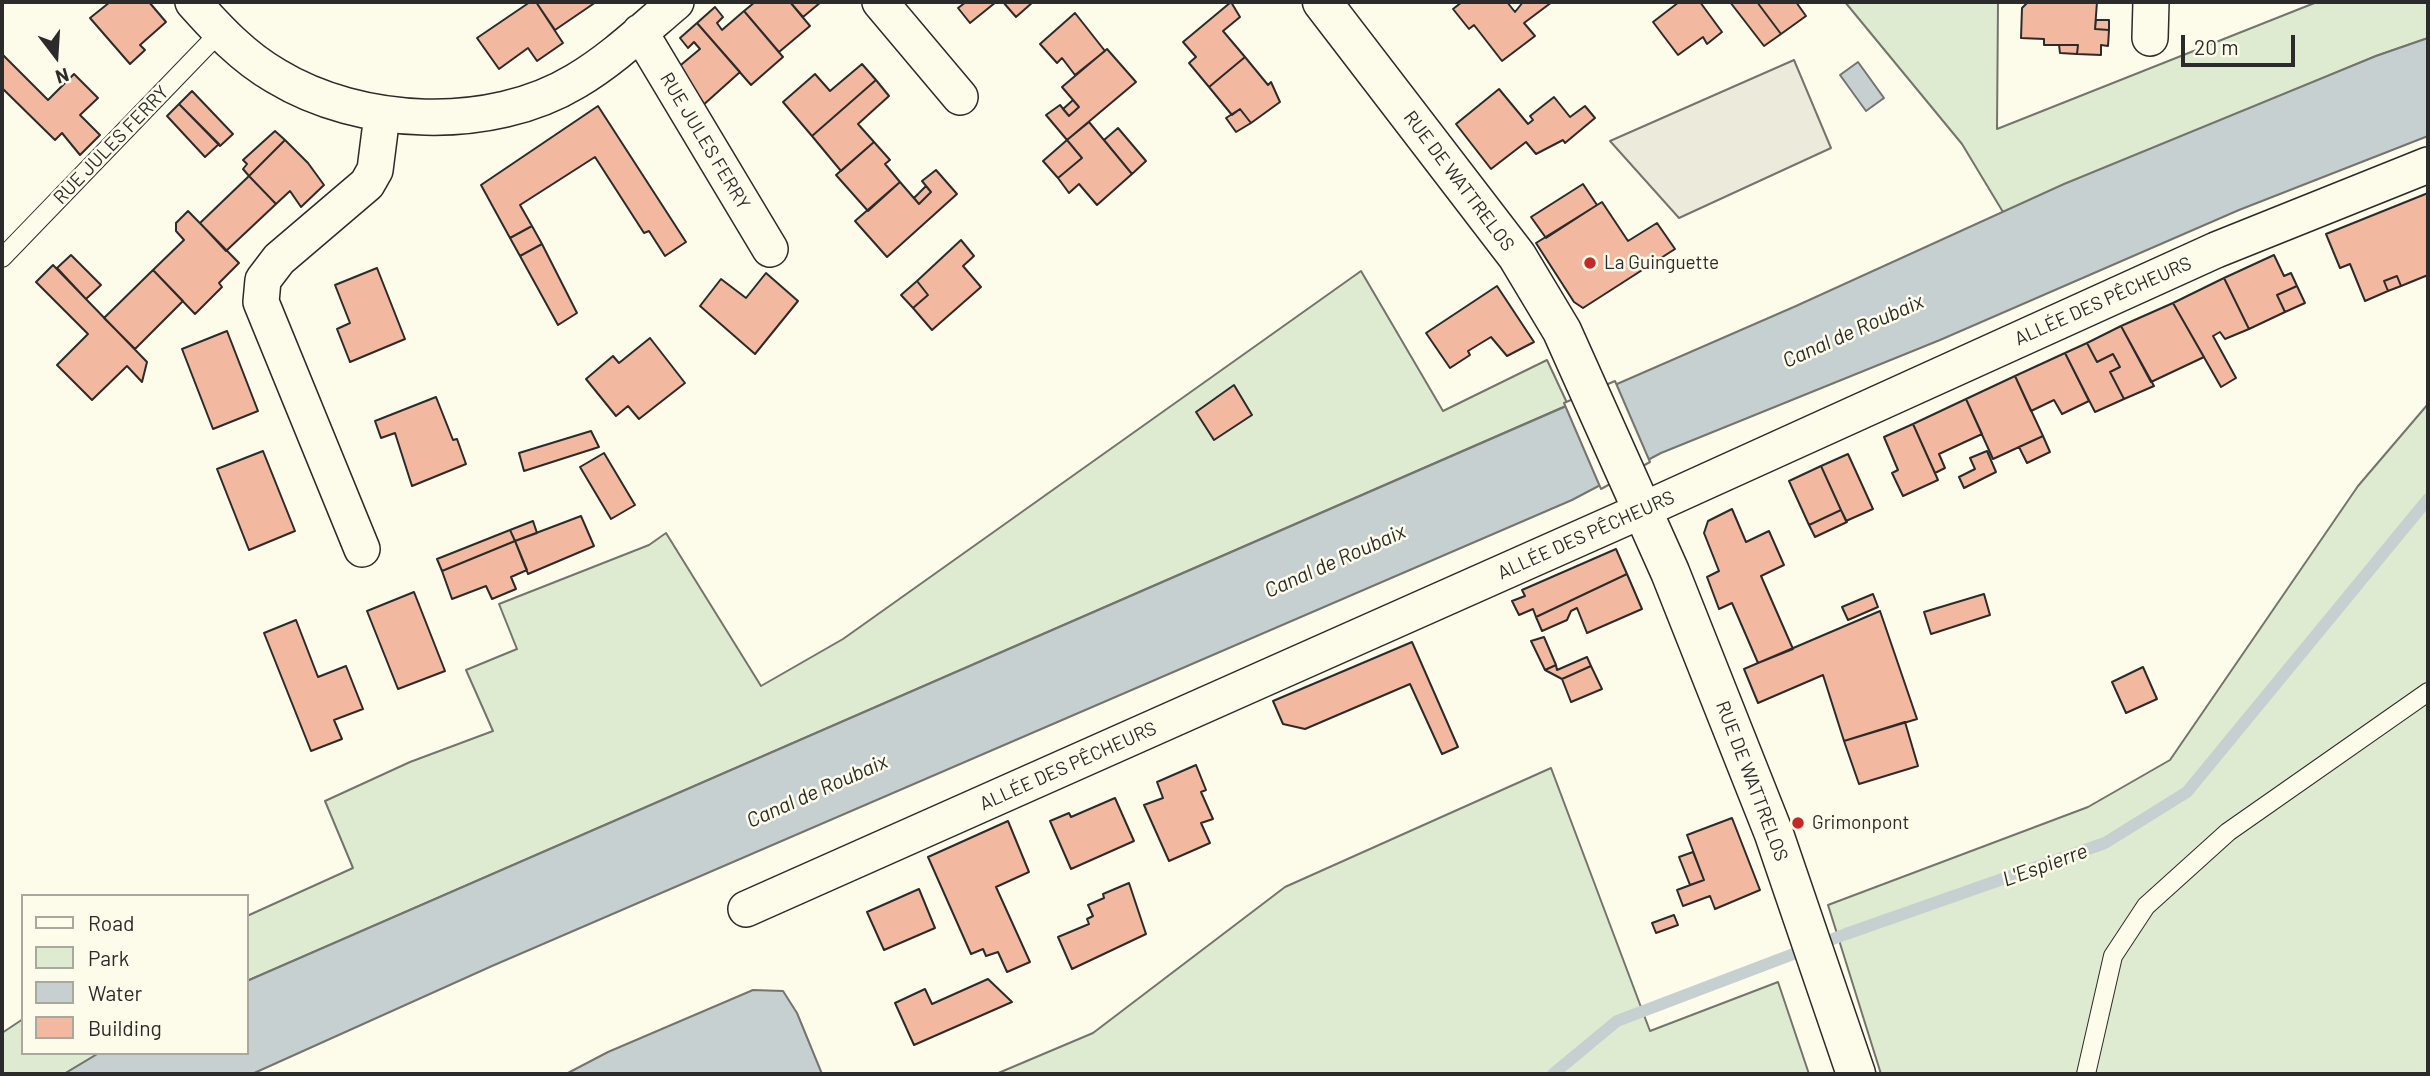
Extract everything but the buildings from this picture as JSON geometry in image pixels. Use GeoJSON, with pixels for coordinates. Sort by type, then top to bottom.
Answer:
{"type":"FeatureCollection","features":[{"type":"Feature","properties":{"kind":"street"},"geometry":{"type":"LineString","coordinates":[[193,2],[220,32],[277,77],[315,96],[382,115],[455,117],[498,110],[540,98],[575,82],[676,2]]}},
{"type":"Feature","properties":{"kind":"street"},"geometry":{"type":"LineString","coordinates":[[880,2],[960,97]]}},
{"type":"Feature","properties":{"kind":"street","name":"RUE DE WATTRELOS"},"geometry":{"type":"LineString","coordinates":[[1322,2],[1517,257],[1544,299],[1580,370],[1638,501],[1802,913],[1856,1074]]}},
{"type":"Feature","properties":{"kind":"street"},"geometry":{"type":"LineString","coordinates":[[2150,38],[2151,2]]}},
{"type":"Feature","properties":{"kind":"street","name":"RUE JULES FERRY"},"geometry":{"type":"LineString","coordinates":[[640,32],[770,249]]}},
{"type":"Feature","properties":{"kind":"street"},"geometry":{"type":"LineString","coordinates":[[362,549],[261,302],[263,280],[279,259],[367,184],[374,170],[382,115]]}},
{"type":"Feature","properties":{"kind":"street","name":"ALLÉE DES PÊCHEURS"},"geometry":{"type":"LineString","coordinates":[[746,909],[1638,501],[2216,250],[2428,165]]}},
{"type":"Feature","properties":{"kind":"lane","name":"RUE JULES FERRY"},"geometry":{"type":"LineString","coordinates":[[2,258],[220,32]]}},
{"type":"Feature","properties":{"kind":"lane"},"geometry":{"type":"LineString","coordinates":[[2086,1074],[2113,956],[2146,905],[2228,832],[2428,692]]}},
{"type":"Feature","properties":{"kind":"green space"},"geometry":{"type":"Polygon","coordinates":[[[1845,2],[1998,2],[1997,129],[2317,2],[2428,2],[2428,38],[2376,56],[2003,212],[1962,144],[1845,2]]]}},
{"type":"Feature","properties":{"kind":"green space"},"geometry":{"type":"Polygon","coordinates":[[[1361,271],[1443,411],[1547,360],[1568,405],[248,981],[248,916],[353,868],[325,801],[410,762],[493,731],[466,670],[517,649],[499,604],[649,545],[666,533],[761,686],[843,639],[1361,271]]]}},
{"type":"Feature","properties":{"kind":"green space"},"geometry":{"type":"Polygon","coordinates":[[[2428,404],[2428,1074],[1881,1074],[1828,905],[2088,807],[2170,760],[2358,486],[2428,404]]]}},
{"type":"Feature","properties":{"kind":"green space"},"geometry":{"type":"Polygon","coordinates":[[[1551,768],[1650,1031],[1778,982],[1809,1074],[996,1074],[1093,1033],[1285,887],[1551,768]]]}},
{"type":"Feature","properties":{"kind":"green space"},"geometry":{"type":"Polygon","coordinates":[[[21,1020],[21,1055],[96,1055],[64,1074],[2,1074],[2,1033],[21,1020]]]}},
{"type":"Feature","properties":{"kind":"shaded area"},"geometry":{"type":"Polygon","coordinates":[[[1794,60],[1831,148],[1679,218],[1610,141],[1794,60]]]}},
{"type":"Feature","properties":{"kind":"water","name":"Canal de Roubaix"},"geometry":{"type":"Polygon","coordinates":[[[2428,38],[2428,136],[2239,210],[1940,340],[1661,453],[1572,500],[492,966],[252,1074],[64,1074],[96,1055],[248,1055],[248,981],[1796,306],[2064,184],[2376,56],[2428,38]]]}},
{"type":"Feature","properties":{"kind":"water"},"geometry":{"type":"Polygon","coordinates":[[[1858,62],[1884,98],[1866,111],[1840,75],[1858,62]]]}},
{"type":"Feature","properties":{"kind":"water"},"geometry":{"type":"Polygon","coordinates":[[[753,990],[783,991],[797,1013],[822,1074],[566,1074],[608,1052],[753,990]]]}},
{"type":"Feature","properties":{"kind":"pier"},"geometry":{"type":"Polygon","coordinates":[[[1615,381],[1650,462],[1601,489],[1564,403],[1615,381]]]}},
{"type":"Feature","properties":{"kind":"waterway","name":"L'Espierre"},"geometry":{"type":"LineString","coordinates":[[1553,1074],[1617,1021],[1846,934],[2105,843],[2187,792],[2428,499]]}},
{"type":"Feature","properties":{"kind":"place","name":"La Guinguette"},"geometry":{"type":"Point","coordinates":[1590,263]}},
{"type":"Feature","properties":{"kind":"place","name":"Grimonpont"},"geometry":{"type":"Point","coordinates":[1798,823]}}]}
